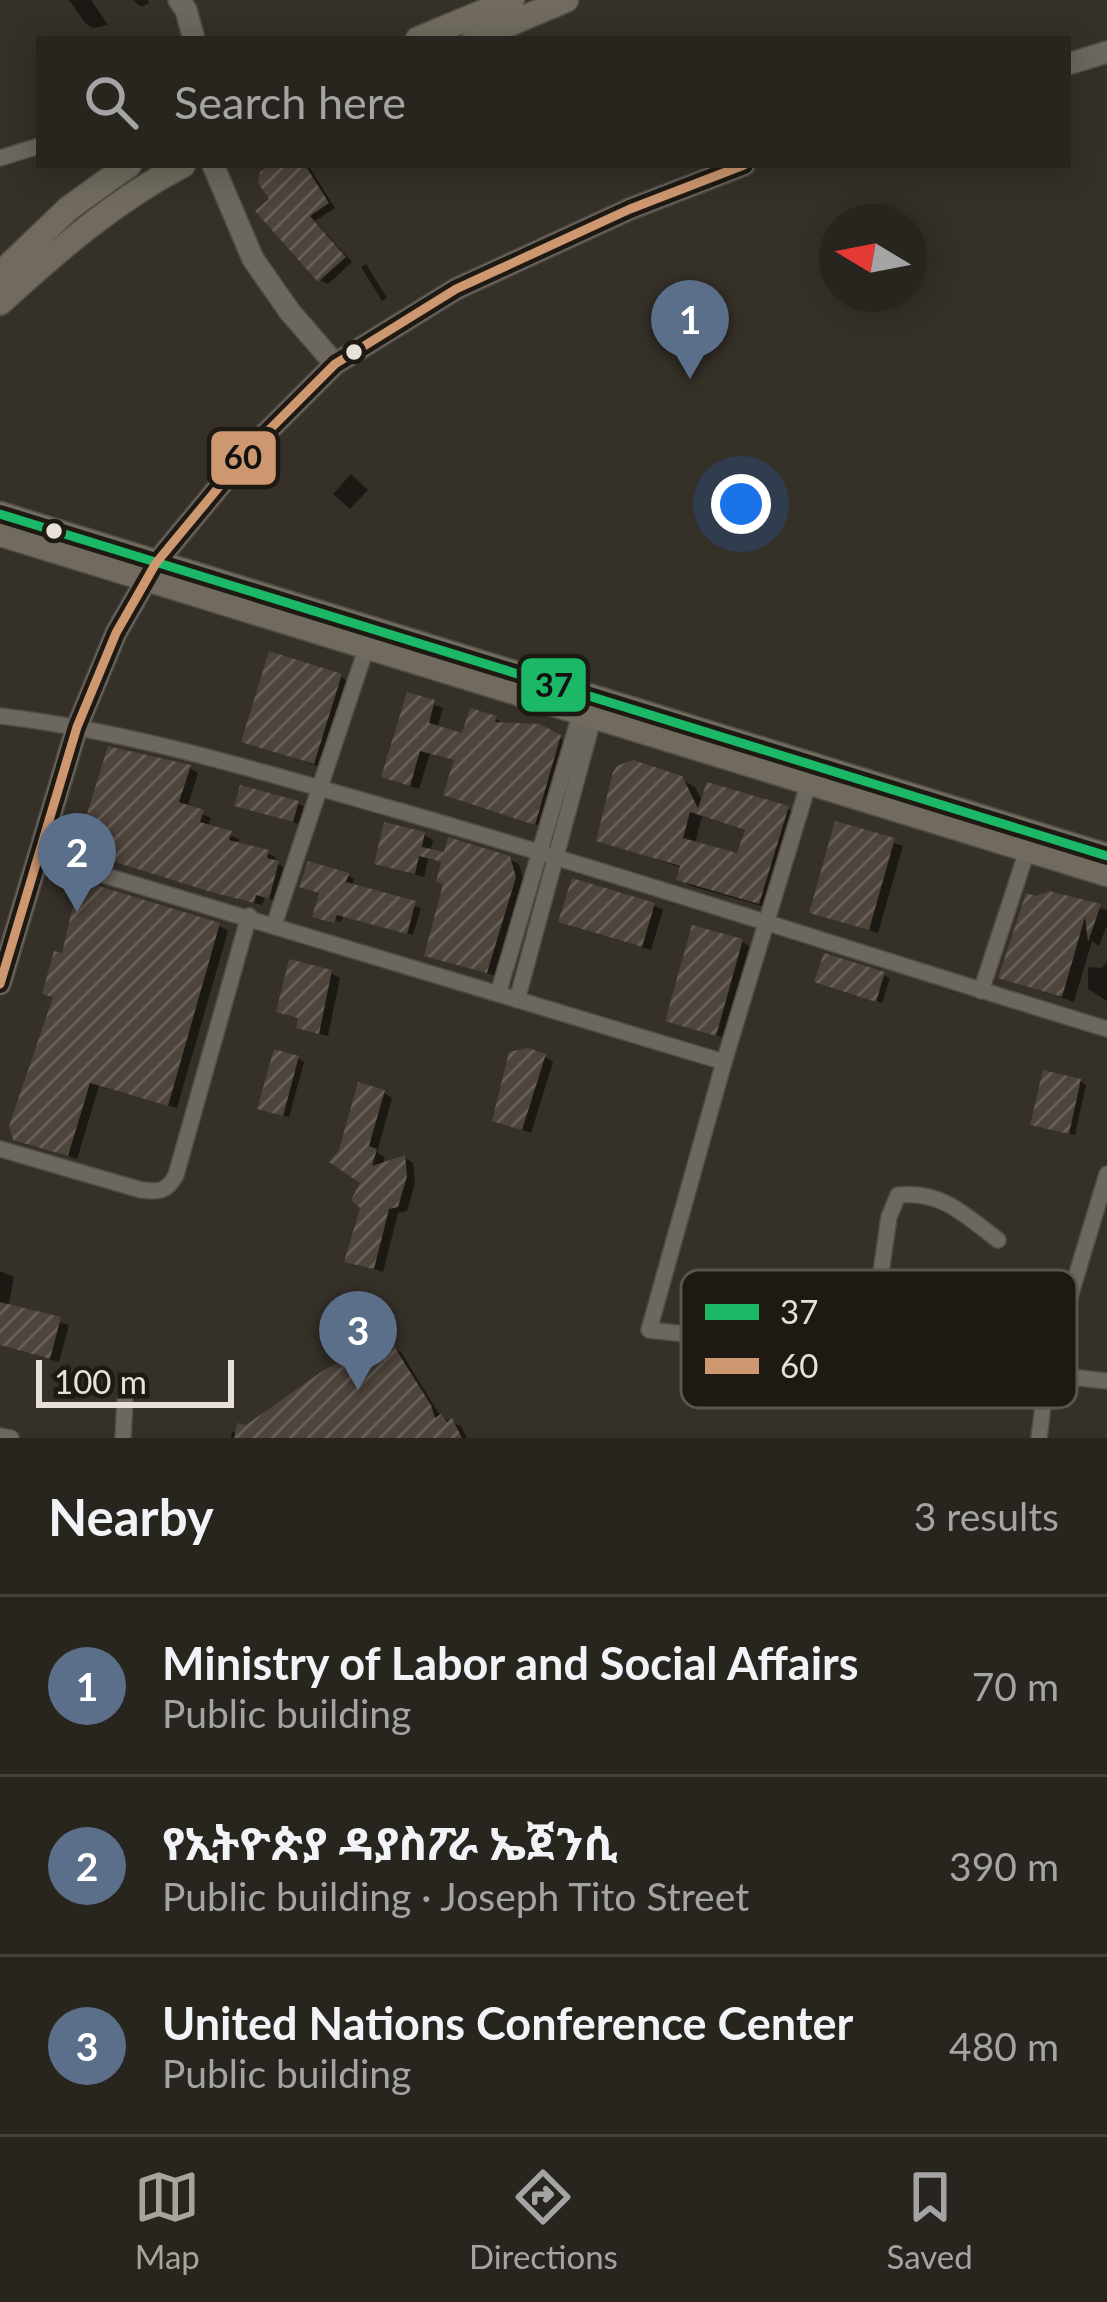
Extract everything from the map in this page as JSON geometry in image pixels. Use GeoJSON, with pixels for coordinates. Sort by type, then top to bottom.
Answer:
{"type":"FeatureCollection","features":[{"type":"Feature","properties":{"kind":"main road"},"geometry":{"type":"LineString","coordinates":[[177,0],[180,36]]}},
{"type":"Feature","properties":{"kind":"main road"},"geometry":{"type":"LineString","coordinates":[[177,0],[186,10],[193,36]]}},
{"type":"Feature","properties":{"kind":"main road"},"geometry":{"type":"LineString","coordinates":[[425,36],[512,0]]}},
{"type":"Feature","properties":{"kind":"main road"},"geometry":{"type":"LineString","coordinates":[[481,36],[566,0]]}},
{"type":"Feature","properties":{"kind":"main road"},"geometry":{"type":"LineString","coordinates":[[1071,63],[1107,52]]}},
{"type":"Feature","properties":{"kind":"main road"},"geometry":{"type":"LineString","coordinates":[[0,274],[69,208],[125,168]]}},
{"type":"Feature","properties":{"kind":"main road"},"geometry":{"type":"LineString","coordinates":[[0,303],[81,231],[146,184],[177,168]]}},
{"type":"Feature","properties":{"kind":"main road"},"geometry":{"type":"LineString","coordinates":[[1,976],[77,727],[116,633],[151,572],[252,447],[335,364],[456,289],[630,209],[736,168]]}},
{"type":"Feature","properties":{"kind":"main road"},"geometry":{"type":"LineString","coordinates":[[220,171],[253,259],[335,364]]}},
{"type":"Feature","properties":{"kind":"main road"},"geometry":{"type":"LineString","coordinates":[[0,514],[367,646],[437,657]]}},
{"type":"Feature","properties":{"kind":"main road"},"geometry":{"type":"LineString","coordinates":[[0,534],[151,572],[1107,856]]}},
{"type":"Feature","properties":{"kind":"main road"},"geometry":{"type":"LineString","coordinates":[[765,758],[809,782],[1107,874]]}},
{"type":"Feature","properties":{"kind":"street"},"geometry":{"type":"LineString","coordinates":[[0,158],[36,147]]}},
{"type":"Feature","properties":{"kind":"street"},"geometry":{"type":"LineString","coordinates":[[274,925],[367,646]]}},
{"type":"Feature","properties":{"kind":"street"},"geometry":{"type":"LineString","coordinates":[[517,1000],[549,855],[590,705]]}},
{"type":"Feature","properties":{"kind":"street"},"geometry":{"type":"LineString","coordinates":[[0,716],[77,727],[318,788],[1107,1029]]}},
{"type":"Feature","properties":{"kind":"street"},"geometry":{"type":"LineString","coordinates":[[681,1334],[649,1330],[809,782]]}},
{"type":"Feature","properties":{"kind":"street"},"geometry":{"type":"LineString","coordinates":[[981,991],[1028,848]]}},
{"type":"Feature","properties":{"kind":"street"},"geometry":{"type":"LineString","coordinates":[[37,855],[724,1062]]}},
{"type":"Feature","properties":{"kind":"street"},"geometry":{"type":"LineString","coordinates":[[498,994],[549,855]]}},
{"type":"Feature","properties":{"kind":"street"},"geometry":{"type":"LineString","coordinates":[[0,1150],[141,1190],[160,1192],[170,1187],[249,916]]}},
{"type":"Feature","properties":{"kind":"street"},"geometry":{"type":"LineString","coordinates":[[1077,1274],[1107,1174]]}},
{"type":"Feature","properties":{"kind":"street"},"geometry":{"type":"LineString","coordinates":[[882,1270],[898,1195],[922,1192],[951,1203],[998,1240]]}},
{"type":"Feature","properties":{"kind":"street"},"geometry":{"type":"LineString","coordinates":[[1077,1377],[1107,1381]]}},
{"type":"Feature","properties":{"kind":"street"},"geometry":{"type":"LineString","coordinates":[[123,1438],[124,1401]]}},
{"type":"Feature","properties":{"kind":"street"},"geometry":{"type":"LineString","coordinates":[[1039,1438],[1043,1408]]}},
{"type":"Feature","properties":{"kind":"street"},"geometry":{"type":"LineString","coordinates":[[0,1436],[11,1438]]}},
{"type":"Feature","properties":{"kind":"building"},"geometry":{"type":"Polygon","coordinates":[[[307,168],[329,203],[310,216],[346,257],[318,282],[255,211],[269,199],[258,183],[260,172],[307,168]]]}},
{"type":"Feature","properties":{"kind":"building"},"geometry":{"type":"Polygon","coordinates":[[[269,651],[342,674],[314,764],[241,742],[269,651]]]}},
{"type":"Feature","properties":{"kind":"building"},"geometry":{"type":"Polygon","coordinates":[[[407,692],[435,700],[429,723],[462,733],[470,708],[497,716],[495,722],[540,724],[561,735],[535,825],[443,795],[454,760],[420,751],[410,786],[381,777],[407,692]]]}},
{"type":"Feature","properties":{"kind":"building"},"geometry":{"type":"Polygon","coordinates":[[[108,746],[191,765],[179,802],[204,810],[200,822],[232,831],[229,840],[269,850],[267,858],[279,861],[269,899],[256,895],[254,903],[214,893],[76,850],[108,746]]]}},
{"type":"Feature","properties":{"kind":"building"},"geometry":{"type":"Polygon","coordinates":[[[633,760],[682,776],[698,808],[707,782],[789,806],[759,904],[676,880],[680,866],[596,841],[617,766],[633,760]],[[690,812],[683,838],[737,853],[745,830],[690,812]]]}},
{"type":"Feature","properties":{"kind":"building"},"geometry":{"type":"Polygon","coordinates":[[[240,785],[299,801],[293,822],[234,806],[240,785]]]}},
{"type":"Feature","properties":{"kind":"building"},"geometry":{"type":"Polygon","coordinates":[[[835,821],[895,838],[869,930],[809,913],[835,821]]]}},
{"type":"Feature","properties":{"kind":"building"},"geometry":{"type":"Polygon","coordinates":[[[384,822],[425,832],[422,847],[444,852],[448,837],[510,856],[516,877],[487,973],[424,956],[443,884],[436,882],[441,862],[419,856],[415,874],[374,864],[384,822]]]}},
{"type":"Feature","properties":{"kind":"building"},"geometry":{"type":"Polygon","coordinates":[[[308,861],[349,873],[346,882],[416,901],[407,934],[337,915],[334,923],[312,917],[319,893],[299,887],[308,861]]]}},
{"type":"Feature","properties":{"kind":"building"},"geometry":{"type":"Polygon","coordinates":[[[572,878],[655,903],[642,947],[558,922],[572,878]]]}},
{"type":"Feature","properties":{"kind":"building"},"geometry":{"type":"Polygon","coordinates":[[[79,880],[220,923],[168,1106],[90,1083],[68,1156],[13,1140],[9,1126],[53,997],[42,994],[54,951],[62,953],[79,880]]]}},
{"type":"Feature","properties":{"kind":"building"},"geometry":{"type":"Polygon","coordinates":[[[1049,891],[1101,904],[1088,942],[1085,917],[1062,997],[998,978],[1026,893],[1035,896],[1049,891]]]}},
{"type":"Feature","properties":{"kind":"building"},"geometry":{"type":"Polygon","coordinates":[[[692,925],[743,939],[716,1036],[665,1021],[692,925]]]}},
{"type":"Feature","properties":{"kind":"building"},"geometry":{"type":"Polygon","coordinates":[[[824,953],[885,972],[876,1002],[814,982],[824,953]]]}},
{"type":"Feature","properties":{"kind":"building"},"geometry":{"type":"Polygon","coordinates":[[[289,959],[332,970],[319,1034],[296,1028],[298,1018],[276,1012],[289,959]]]}},
{"type":"Feature","properties":{"kind":"building"},"geometry":{"type":"Polygon","coordinates":[[[528,1048],[546,1054],[522,1130],[492,1121],[509,1052],[528,1048]]]}},
{"type":"Feature","properties":{"kind":"building"},"geometry":{"type":"Polygon","coordinates":[[[274,1049],[299,1056],[283,1116],[257,1109],[274,1049]]]}},
{"type":"Feature","properties":{"kind":"building"},"geometry":{"type":"Polygon","coordinates":[[[1043,1070],[1081,1079],[1069,1134],[1030,1125],[1043,1070]]]}},
{"type":"Feature","properties":{"kind":"building"},"geometry":{"type":"Polygon","coordinates":[[[358,1082],[385,1090],[369,1146],[377,1149],[372,1166],[405,1155],[407,1176],[398,1207],[389,1209],[374,1269],[344,1262],[360,1208],[351,1200],[360,1183],[329,1162],[339,1150],[358,1082]]]}},
{"type":"Feature","properties":{"kind":"building"},"geometry":{"type":"Polygon","coordinates":[[[0,1302],[61,1317],[50,1359],[0,1345],[0,1302]]]}},
{"type":"Feature","properties":{"kind":"building"},"geometry":{"type":"Polygon","coordinates":[[[379,1339],[382,1348],[392,1343],[435,1418],[441,1414],[447,1422],[452,1418],[462,1438],[234,1438],[237,1423],[246,1425],[324,1370],[379,1339]]]}},
{"type":"Feature","properties":{"kind":"transit line","name":"60"},"geometry":{"type":"LineString","coordinates":[[0,984],[77,727],[116,633],[156,563],[252,447],[335,364],[456,289],[630,209],[736,168]]}},
{"type":"Feature","properties":{"kind":"transit line","name":"37"},"geometry":{"type":"LineString","coordinates":[[0,514],[1107,856]]}},
{"type":"Feature","properties":{"kind":"place","name":"Ministry of Labor and Social Affairs"},"geometry":{"type":"Point","coordinates":[690,379]}},
{"type":"Feature","properties":{"kind":"place","name":"የኢትዮጵያ ዳያስፖራ ኤጀንሲ"},"geometry":{"type":"Point","coordinates":[77,912]}},
{"type":"Feature","properties":{"kind":"place","name":"United Nations Conference Center"},"geometry":{"type":"Point","coordinates":[358,1390]}}]}
